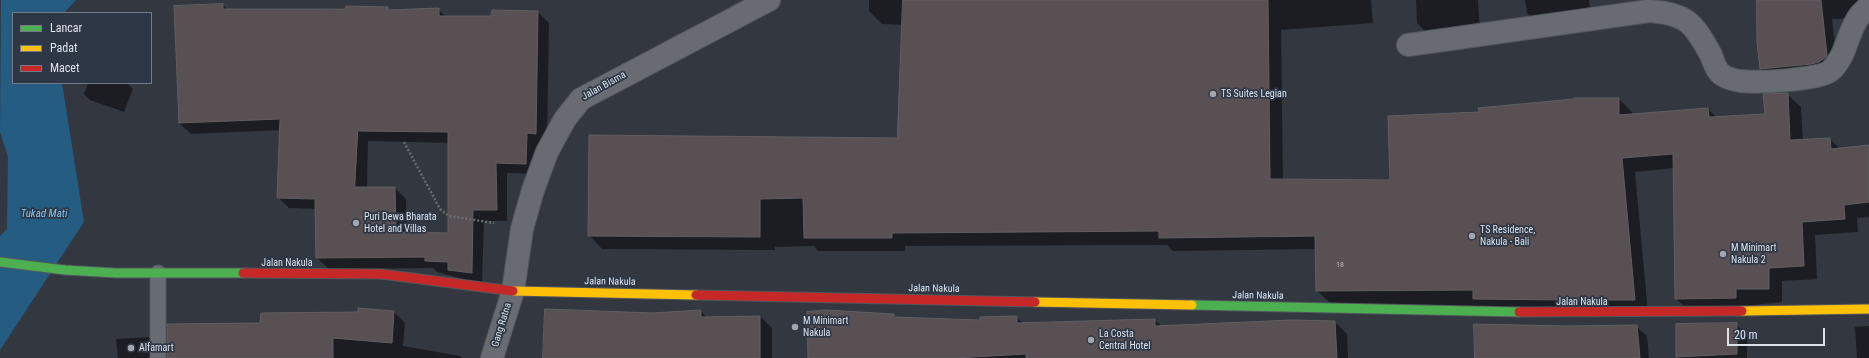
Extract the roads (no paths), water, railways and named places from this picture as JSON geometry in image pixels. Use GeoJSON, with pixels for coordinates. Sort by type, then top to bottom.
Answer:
{"type":"FeatureCollection","features":[{"type":"Feature","properties":{"kind":"main road","name":"Jalan Nakula"},"geometry":{"type":"LineString","coordinates":[[0,262],[65,270],[158,273],[381,274],[513,291],[1566,313],[1869,309]]}},
{"type":"Feature","properties":{"kind":"street","name":"Jalan Bisma"},"geometry":{"type":"LineString","coordinates":[[513,291],[522,229],[547,152],[565,119],[581,99],[769,0]]}},
{"type":"Feature","properties":{"kind":"street"},"geometry":{"type":"LineString","coordinates":[[1408,45],[1649,11],[1671,13],[1687,20],[1699,33],[1720,73],[1729,78],[1741,81],[1795,80],[1821,76],[1830,71],[1839,62],[1860,15],[1869,6]]}},
{"type":"Feature","properties":{"kind":"street","name":"Gang Ratna"},"geometry":{"type":"LineString","coordinates":[[492,358],[513,291]]}},
{"type":"Feature","properties":{"kind":"lane"},"geometry":{"type":"LineString","coordinates":[[158,273],[158,358]]}},
{"type":"Feature","properties":{"kind":"water","name":"Tukad Mati"},"geometry":{"type":"Polygon","coordinates":[[[1,0],[76,0],[65,12],[12,12],[12,84],[62,84],[84,222],[0,350],[0,236],[7,229],[8,157],[0,132],[1,0]]]}},
{"type":"Feature","properties":{"kind":"place","name":"TS Suites Legian"},"geometry":{"type":"Point","coordinates":[1213,94]}},
{"type":"Feature","properties":{"kind":"place","name":"Puri Dewa Bharata Hotel and Villas"},"geometry":{"type":"Point","coordinates":[356,223]}},
{"type":"Feature","properties":{"kind":"place","name":"TS Residence, Nakula - Bali"},"geometry":{"type":"Point","coordinates":[1472,236]}},
{"type":"Feature","properties":{"kind":"place","name":"M Minimart Nakula 2"},"geometry":{"type":"Point","coordinates":[1723,254]}},
{"type":"Feature","properties":{"kind":"place","name":"M Minimart Nakula"},"geometry":{"type":"Point","coordinates":[795,327]}},
{"type":"Feature","properties":{"kind":"place","name":"La Costa Central Hotel"},"geometry":{"type":"Point","coordinates":[1091,340]}},
{"type":"Feature","properties":{"kind":"place","name":"Alfamart"},"geometry":{"type":"Point","coordinates":[131,348]}}]}
